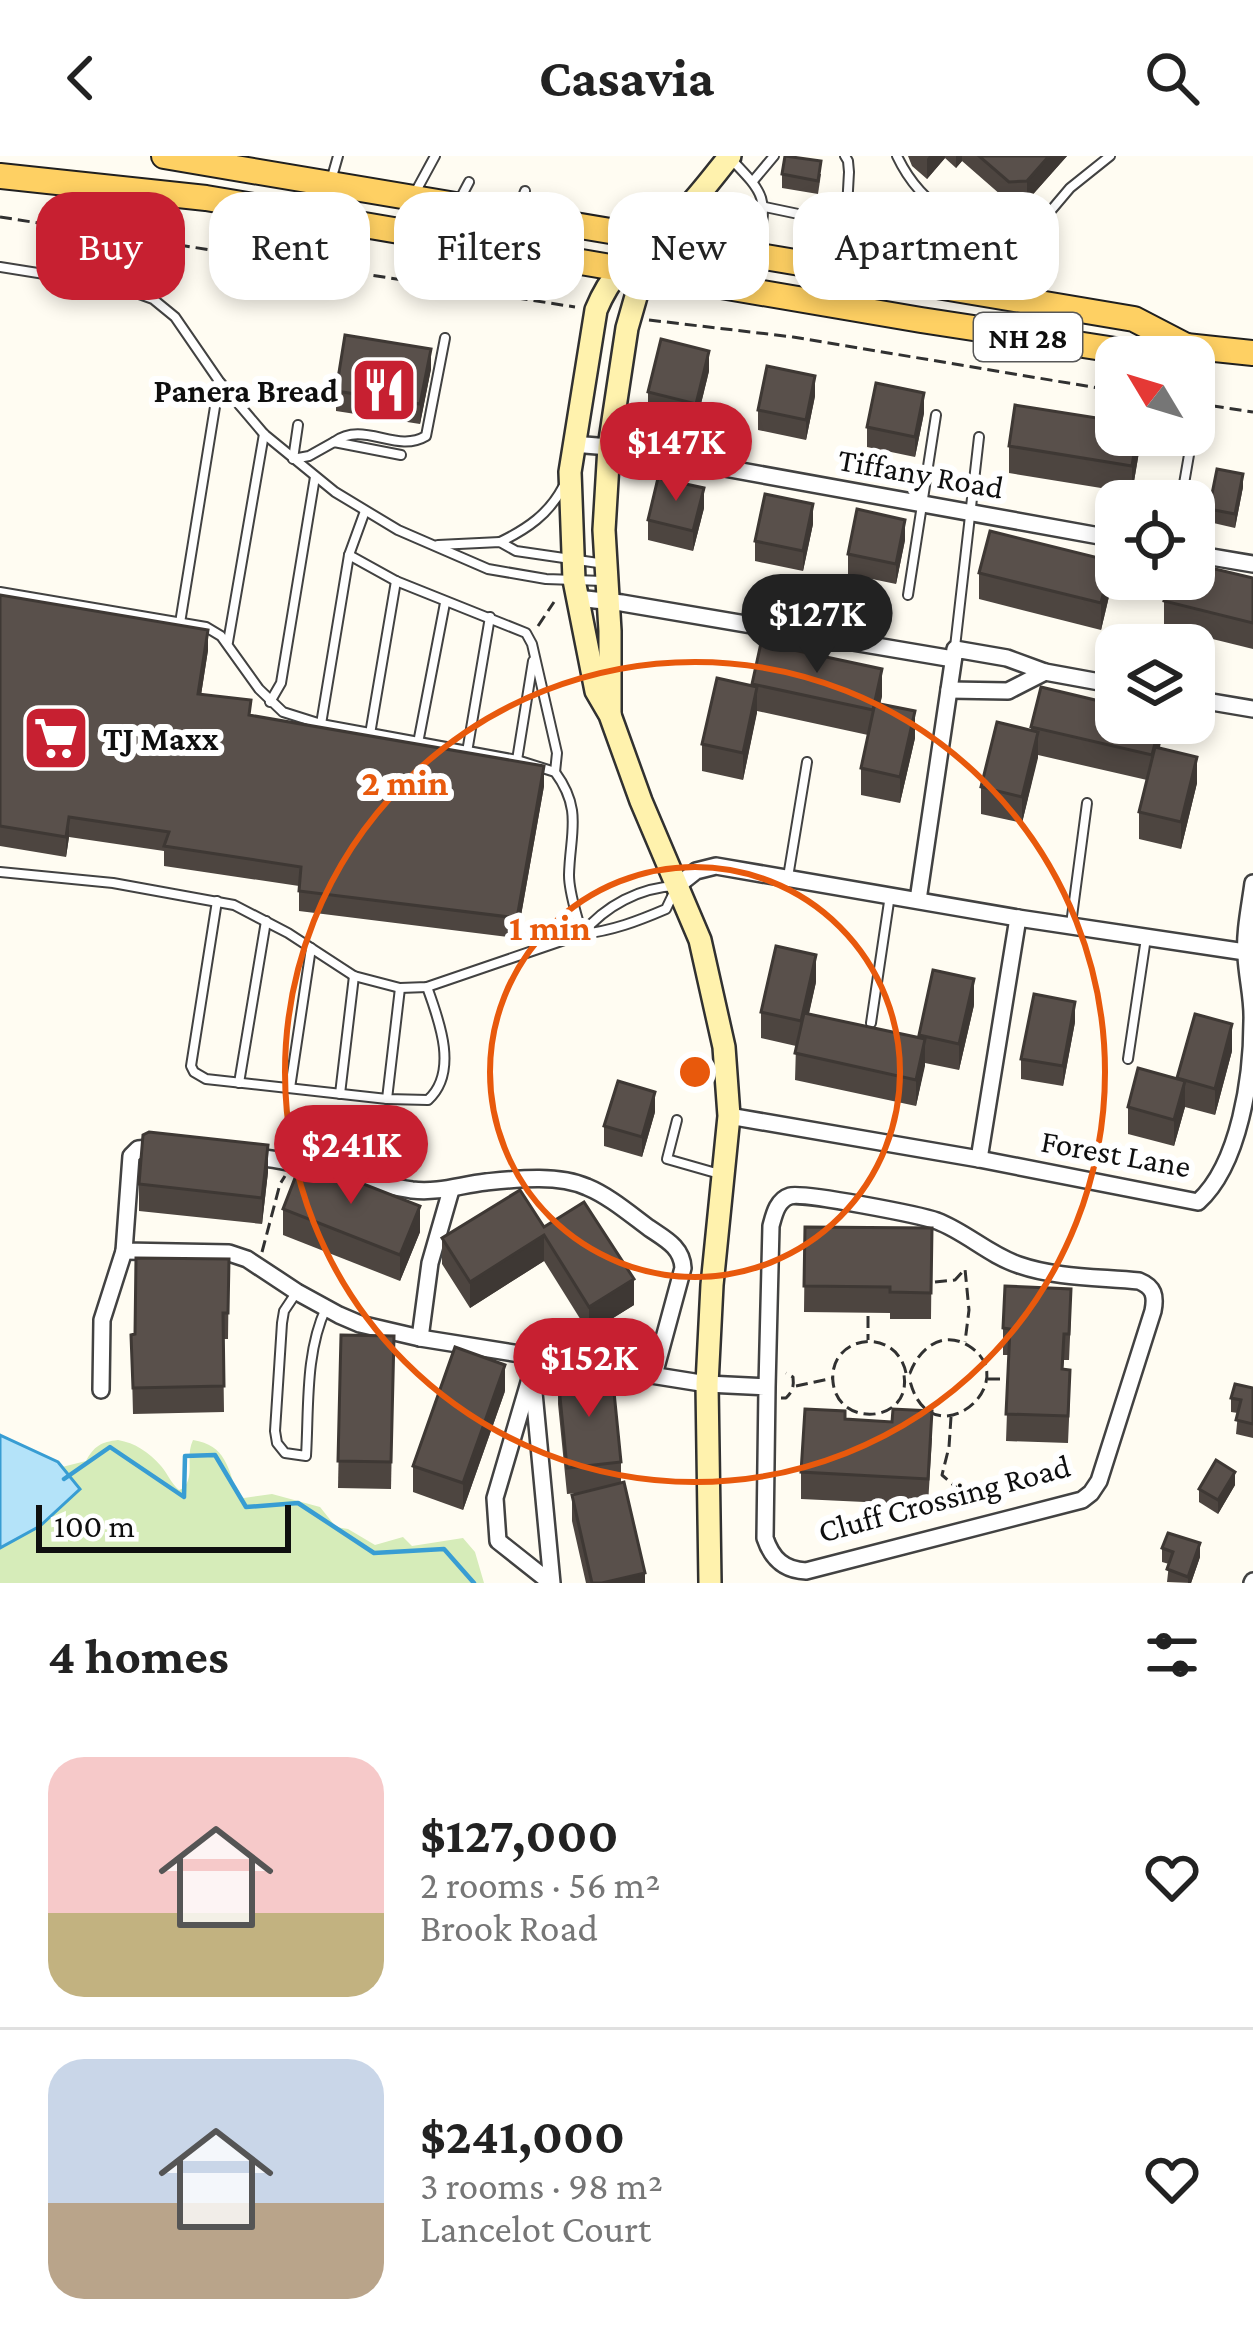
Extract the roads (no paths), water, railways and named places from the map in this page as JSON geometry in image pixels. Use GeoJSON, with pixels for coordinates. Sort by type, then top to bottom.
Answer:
{"type":"FeatureCollection","features":[{"type":"Feature","properties":{"kind":"main road","name":"NH 28"},"geometry":{"type":"LineString","coordinates":[[164,156],[276,165],[330,184],[394,195]]}},
{"type":"Feature","properties":{"kind":"main road","name":"NH 28"},"geometry":{"type":"LineString","coordinates":[[0,176],[206,198],[608,266]]}},
{"type":"Feature","properties":{"kind":"main road","name":"NH 28"},"geometry":{"type":"LineString","coordinates":[[769,294],[1095,347]]}},
{"type":"Feature","properties":{"kind":"main road","name":"NH 28"},"geometry":{"type":"LineString","coordinates":[[1018,300],[1135,320],[1166,336]]}},
{"type":"Feature","properties":{"kind":"main road","name":"NH 28"},"geometry":{"type":"LineString","coordinates":[[1215,349],[1253,352]]}},
{"type":"Feature","properties":{"kind":"street"},"geometry":{"type":"LineString","coordinates":[[700,192],[730,157]]}},
{"type":"Feature","properties":{"kind":"street"},"geometry":{"type":"LineString","coordinates":[[608,289],[596,310],[573,444],[574,579],[596,691],[610,715],[700,940],[724,1047],[729,1116],[707,1384],[710,1583]]}},
{"type":"Feature","properties":{"kind":"street"},"geometry":{"type":"LineString","coordinates":[[610,715],[604,530],[609,447],[631,300]]}},
{"type":"Feature","properties":{"kind":"street","name":"Tiffany Road"},"geometry":{"type":"LineString","coordinates":[[573,444],[1095,535]]}},
{"type":"Feature","properties":{"kind":"street"},"geometry":{"type":"LineString","coordinates":[[1215,558],[1253,564]]}},
{"type":"Feature","properties":{"kind":"street"},"geometry":{"type":"LineString","coordinates":[[574,579],[954,654],[1007,658],[1045,672],[1095,681]]}},
{"type":"Feature","properties":{"kind":"street"},"geometry":{"type":"LineString","coordinates":[[918,900],[954,654]]}},
{"type":"Feature","properties":{"kind":"street"},"geometry":{"type":"LineString","coordinates":[[949,690],[1008,691],[1045,672]]}},
{"type":"Feature","properties":{"kind":"street"},"geometry":{"type":"LineString","coordinates":[[1215,703],[1253,709]]}},
{"type":"Feature","properties":{"kind":"street"},"geometry":{"type":"LineString","coordinates":[[677,886],[696,872],[716,866],[1245,952]]}},
{"type":"Feature","properties":{"kind":"street","name":"Forest Lane"},"geometry":{"type":"LineString","coordinates":[[729,1116],[1198,1202],[1211,1190],[1234,1145],[1250,1056],[1253,1020],[1245,952],[1253,883]]}},
{"type":"Feature","properties":{"kind":"street"},"geometry":{"type":"LineString","coordinates":[[979,1159],[1018,918]]}},
{"type":"Feature","properties":{"kind":"street"},"geometry":{"type":"LineString","coordinates":[[101,1390],[102,1320],[124,1251],[131,1156],[148,1146],[171,1148]]}},
{"type":"Feature","properties":{"kind":"street"},"geometry":{"type":"LineString","coordinates":[[239,1155],[294,1162],[416,1190],[451,1190],[487,1182],[572,1182],[599,1193],[678,1250],[682,1258],[654,1375]]}},
{"type":"Feature","properties":{"kind":"street"},"geometry":{"type":"LineString","coordinates":[[420,1338],[430,1263],[451,1190]]}},
{"type":"Feature","properties":{"kind":"street","name":"Cluff Crossing Road"},"geometry":{"type":"LineString","coordinates":[[790,1196],[918,1216],[954,1229],[1021,1266],[1138,1281],[1148,1285],[1155,1300],[1099,1481],[1082,1500],[806,1570],[776,1560],[766,1538],[773,1393],[771,1226],[780,1203],[790,1196]]}},
{"type":"Feature","properties":{"kind":"street"},"geometry":{"type":"LineString","coordinates":[[124,1251],[229,1253],[247,1258],[297,1292],[360,1324],[532,1364],[654,1375],[773,1393]]}},
{"type":"Feature","properties":{"kind":"street"},"geometry":{"type":"LineString","coordinates":[[532,1364],[552,1583]]}},
{"type":"Feature","properties":{"kind":"street"},"geometry":{"type":"LineString","coordinates":[[532,1364],[495,1498],[498,1541],[552,1583]]}},
{"type":"Feature","properties":{"kind":"lane"},"geometry":{"type":"LineString","coordinates":[[330,184],[338,156]]}},
{"type":"Feature","properties":{"kind":"lane"},"geometry":{"type":"LineString","coordinates":[[415,192],[435,156]]}},
{"type":"Feature","properties":{"kind":"lane"},"geometry":{"type":"LineString","coordinates":[[753,181],[774,156]]}},
{"type":"Feature","properties":{"kind":"lane"},"geometry":{"type":"LineString","coordinates":[[845,156],[848,192]]}},
{"type":"Feature","properties":{"kind":"lane"},"geometry":{"type":"LineString","coordinates":[[897,156],[922,192]]}},
{"type":"Feature","properties":{"kind":"lane"},"geometry":{"type":"LineString","coordinates":[[1059,201],[1110,156]]}},
{"type":"Feature","properties":{"kind":"lane"},"geometry":{"type":"LineString","coordinates":[[730,157],[758,192]]}},
{"type":"Feature","properties":{"kind":"lane"},"geometry":{"type":"LineString","coordinates":[[464,192],[469,182]]}},
{"type":"Feature","properties":{"kind":"lane"},"geometry":{"type":"LineString","coordinates":[[0,267],[120,287],[153,299],[176,317],[219,381],[264,434],[315,477],[398,530],[488,568],[547,579],[607,582]]}},
{"type":"Feature","properties":{"kind":"lane"},"geometry":{"type":"LineString","coordinates":[[292,459],[309,456],[351,433],[412,443],[426,436],[445,338]]}},
{"type":"Feature","properties":{"kind":"lane"},"geometry":{"type":"LineString","coordinates":[[180,623],[219,381]]}},
{"type":"Feature","properties":{"kind":"lane"},"geometry":{"type":"LineString","coordinates":[[908,595],[936,416]]}},
{"type":"Feature","properties":{"kind":"lane"},"geometry":{"type":"LineString","coordinates":[[292,459],[298,425]]}},
{"type":"Feature","properties":{"kind":"lane"},"geometry":{"type":"LineString","coordinates":[[228,644],[264,434]]}},
{"type":"Feature","properties":{"kind":"lane"},"geometry":{"type":"LineString","coordinates":[[954,654],[980,437]]}},
{"type":"Feature","properties":{"kind":"lane"},"geometry":{"type":"LineString","coordinates":[[334,442],[401,455]]}},
{"type":"Feature","properties":{"kind":"lane"},"geometry":{"type":"LineString","coordinates":[[436,545],[500,542],[535,523],[570,475]]}},
{"type":"Feature","properties":{"kind":"lane"},"geometry":{"type":"LineString","coordinates":[[270,702],[281,683],[315,477]]}},
{"type":"Feature","properties":{"kind":"lane"},"geometry":{"type":"LineString","coordinates":[[321,724],[349,555],[364,511]]}},
{"type":"Feature","properties":{"kind":"lane"},"geometry":{"type":"LineString","coordinates":[[500,542],[574,579]]}},
{"type":"Feature","properties":{"kind":"lane"},"geometry":{"type":"LineString","coordinates":[[349,555],[396,581],[519,628],[530,638],[557,753],[555,772],[574,811],[569,876],[582,934]]}},
{"type":"Feature","properties":{"kind":"lane"},"geometry":{"type":"LineString","coordinates":[[370,734],[396,581]]}},
{"type":"Feature","properties":{"kind":"lane"},"geometry":{"type":"LineString","coordinates":[[0,592],[214,630],[283,712],[555,772]]}},
{"type":"Feature","properties":{"kind":"lane"},"geometry":{"type":"LineString","coordinates":[[418,743],[445,602]]}},
{"type":"Feature","properties":{"kind":"lane"},"geometry":{"type":"LineString","coordinates":[[467,752],[490,616]]}},
{"type":"Feature","properties":{"kind":"lane"},"geometry":{"type":"LineString","coordinates":[[517,760],[534,652]]}},
{"type":"Feature","properties":{"kind":"lane"},"geometry":{"type":"LineString","coordinates":[[788,879],[807,763]]}},
{"type":"Feature","properties":{"kind":"lane"},"geometry":{"type":"LineString","coordinates":[[1071,926],[1087,803]]}},
{"type":"Feature","properties":{"kind":"lane"},"geometry":{"type":"LineString","coordinates":[[0,872],[113,883],[234,905],[354,976],[400,988],[427,987],[582,934],[607,931],[666,909],[677,886],[662,886],[619,902],[599,914],[582,934]]}},
{"type":"Feature","properties":{"kind":"lane"},"geometry":{"type":"LineString","coordinates":[[871,1023],[890,895]]}},
{"type":"Feature","properties":{"kind":"lane"},"geometry":{"type":"LineString","coordinates":[[217,902],[191,1066],[206,1079],[428,1100],[442,1081],[444,1044],[427,987]]}},
{"type":"Feature","properties":{"kind":"lane"},"geometry":{"type":"LineString","coordinates":[[238,1083],[266,921]]}},
{"type":"Feature","properties":{"kind":"lane"},"geometry":{"type":"LineString","coordinates":[[1128,1059],[1146,938]]}},
{"type":"Feature","properties":{"kind":"lane"},"geometry":{"type":"LineString","coordinates":[[290,1088],[311,948]]}},
{"type":"Feature","properties":{"kind":"lane"},"geometry":{"type":"LineString","coordinates":[[340,1094],[354,976]]}},
{"type":"Feature","properties":{"kind":"lane"},"geometry":{"type":"LineString","coordinates":[[387,1099],[400,988]]}},
{"type":"Feature","properties":{"kind":"lane"},"geometry":{"type":"LineString","coordinates":[[677,1120],[667,1159],[724,1175]]}},
{"type":"Feature","properties":{"kind":"lane"},"geometry":{"type":"LineString","coordinates":[[297,1292],[282,1323],[275,1431],[285,1454],[306,1456],[313,1353],[326,1308]]}},
{"type":"Feature","properties":{"kind":"water"},"geometry":{"type":"Polygon","coordinates":[[[0,1435],[58,1462],[80,1489],[40,1526],[0,1548],[0,1435]]]}},
{"type":"Feature","properties":{"kind":"waterway"},"geometry":{"type":"LineString","coordinates":[[64,1479],[110,1447],[184,1497],[185,1456],[215,1455],[246,1507],[298,1503],[374,1553],[444,1549],[474,1583]]}},
{"type":"Feature","properties":{"kind":"place","name":"Panera Bread"},"geometry":{"type":"Point","coordinates":[384,390]}},
{"type":"Feature","properties":{"kind":"place","name":"TJ Maxx"},"geometry":{"type":"Point","coordinates":[56,738]}}]}
